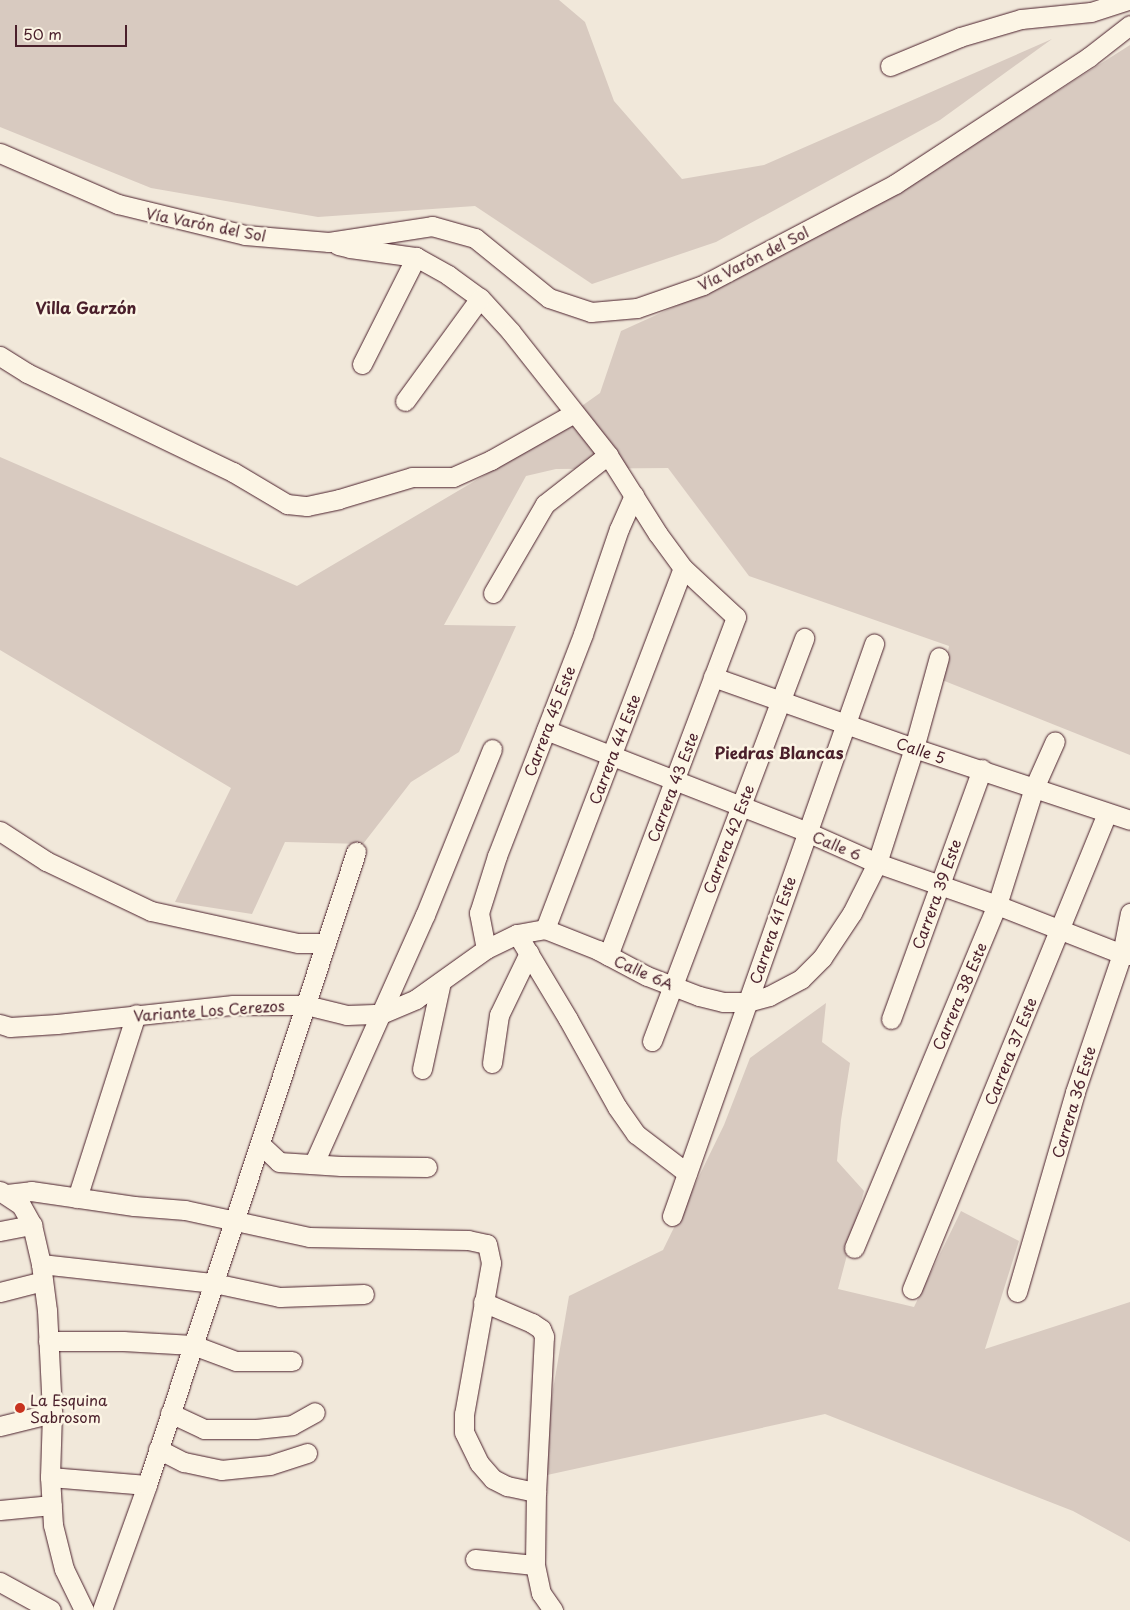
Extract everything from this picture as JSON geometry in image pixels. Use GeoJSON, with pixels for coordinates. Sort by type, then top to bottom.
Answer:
{"type":"FeatureCollection","features":[{"type":"Feature","properties":{"kind":"street"},"geometry":{"type":"LineString","coordinates":[[890,66],[960,37],[1021,19],[1091,12],[1128,0]]}},
{"type":"Feature","properties":{"kind":"street","name":"Vía Varón del Sol"},"geometry":{"type":"LineString","coordinates":[[0,154],[118,204],[146,213],[245,235],[329,242],[432,226],[475,238],[550,298],[591,312],[637,308],[703,285],[895,184],[1089,57],[1130,25]]}},
{"type":"Feature","properties":{"kind":"street"},"geometry":{"type":"LineString","coordinates":[[329,242],[350,248],[416,257],[448,275],[480,298],[511,332],[608,455],[658,534],[683,568]]}},
{"type":"Feature","properties":{"kind":"street"},"geometry":{"type":"LineString","coordinates":[[362,364],[416,257]]}},
{"type":"Feature","properties":{"kind":"street"},"geometry":{"type":"LineString","coordinates":[[405,401],[480,298]]}},
{"type":"Feature","properties":{"kind":"street"},"geometry":{"type":"LineString","coordinates":[[0,356],[27,373],[233,472],[287,504],[307,506],[339,499],[412,477],[453,477],[491,460],[574,413]]}},
{"type":"Feature","properties":{"kind":"street"},"geometry":{"type":"LineString","coordinates":[[494,593],[545,504],[608,455]]}},
{"type":"Feature","properties":{"kind":"street","name":"Carrera 45 Este"},"geometry":{"type":"LineString","coordinates":[[486,949],[480,913],[497,856],[583,634],[619,529],[634,495]]}},
{"type":"Feature","properties":{"kind":"street","name":"Carrera 43 Este"},"geometry":{"type":"LineString","coordinates":[[608,956],[736,617],[683,568]]}},
{"type":"Feature","properties":{"kind":"street","name":"Carrera 44 Este"},"geometry":{"type":"LineString","coordinates":[[544,929],[683,568]]}},
{"type":"Feature","properties":{"kind":"street","name":"Carrera 42 Este"},"geometry":{"type":"LineString","coordinates":[[652,1041],[804,638]]}},
{"type":"Feature","properties":{"kind":"street","name":"Carrera 41 Este"},"geometry":{"type":"LineString","coordinates":[[672,1216],[874,644]]}},
{"type":"Feature","properties":{"kind":"street"},"geometry":{"type":"LineString","coordinates":[[747,1002],[769,996],[801,979],[822,958],[852,912],[877,862],[914,748],[939,657]]}},
{"type":"Feature","properties":{"kind":"street","name":"Calle 5"},"geometry":{"type":"LineString","coordinates":[[713,677],[846,722],[914,748],[1130,820]]}},
{"type":"Feature","properties":{"kind":"street","name":"Calle 6"},"geometry":{"type":"LineString","coordinates":[[546,730],[807,832],[877,862],[1126,954]]}},
{"type":"Feature","properties":{"kind":"street","name":"Carrera 38 Este"},"geometry":{"type":"LineString","coordinates":[[854,1248],[997,905],[1034,788],[1055,742]]}},
{"type":"Feature","properties":{"kind":"street"},"geometry":{"type":"LineString","coordinates":[[314,1163],[425,915],[492,749]]}},
{"type":"Feature","properties":{"kind":"street","name":"Carrera 39 Este"},"geometry":{"type":"LineString","coordinates":[[891,1019],[982,770]]}},
{"type":"Feature","properties":{"kind":"street","name":"Carrera 37 Este"},"geometry":{"type":"LineString","coordinates":[[912,1289],[1107,813]]}},
{"type":"Feature","properties":{"kind":"street"},"geometry":{"type":"LineString","coordinates":[[0,831],[46,861],[151,911],[298,943],[326,943]]}},
{"type":"Feature","properties":{"kind":"street"},"geometry":{"type":"LineString","coordinates":[[102,1610],[147,1485],[356,852]]}},
{"type":"Feature","properties":{"kind":"street","name":"Carrera 36 Este"},"geometry":{"type":"LineString","coordinates":[[1017,1292],[1075,1092],[1126,954],[1130,913]]}},
{"type":"Feature","properties":{"kind":"street","name":"Variante Los Cerezos"},"geometry":{"type":"LineString","coordinates":[[0,1024],[10,1026],[56,1024],[233,1005],[306,1005],[347,1015],[381,1014],[416,999],[486,949],[517,934],[544,929]]}},
{"type":"Feature","properties":{"kind":"street","name":"Calle 6A"},"geometry":{"type":"LineString","coordinates":[[544,929],[565,935],[647,976],[673,986],[707,998],[747,1002]]}},
{"type":"Feature","properties":{"kind":"street"},"geometry":{"type":"LineString","coordinates":[[517,934],[568,1019],[617,1107],[636,1134],[687,1173]]}},
{"type":"Feature","properties":{"kind":"street"},"geometry":{"type":"LineString","coordinates":[[492,1063],[499,1014],[529,953]]}},
{"type":"Feature","properties":{"kind":"street"},"geometry":{"type":"LineString","coordinates":[[422,1069],[441,982]]}},
{"type":"Feature","properties":{"kind":"street"},"geometry":{"type":"LineString","coordinates":[[78,1198],[136,1014]]}},
{"type":"Feature","properties":{"kind":"street"},"geometry":{"type":"LineString","coordinates":[[260,1144],[279,1162],[341,1166],[427,1167]]}},
{"type":"Feature","properties":{"kind":"street"},"geometry":{"type":"LineString","coordinates":[[3,1192],[31,1192],[134,1206],[185,1210],[309,1237],[481,1241],[487,1244],[491,1263],[482,1302],[464,1414],[464,1432],[479,1463],[493,1479],[507,1486],[536,1492]]}},
{"type":"Feature","properties":{"kind":"street"},"geometry":{"type":"LineString","coordinates":[[3,1192],[21,1205],[32,1224],[42,1273],[52,1413],[50,1477],[57,1549],[64,1569],[84,1610]]}},
{"type":"Feature","properties":{"kind":"street"},"geometry":{"type":"LineString","coordinates":[[0,1231],[32,1224]]}},
{"type":"Feature","properties":{"kind":"street"},"geometry":{"type":"LineString","coordinates":[[0,1292],[42,1273],[214,1283],[280,1297],[364,1294]]}},
{"type":"Feature","properties":{"kind":"street"},"geometry":{"type":"LineString","coordinates":[[482,1302],[532,1323],[541,1329],[544,1336],[536,1492],[535,1565],[541,1593],[553,1610]]}},
{"type":"Feature","properties":{"kind":"street"},"geometry":{"type":"LineString","coordinates":[[48,1341],[123,1340],[193,1345],[236,1361],[292,1360]]}},
{"type":"Feature","properties":{"kind":"street"},"geometry":{"type":"LineString","coordinates":[[170,1413],[204,1428],[256,1430],[292,1425],[316,1412]]}},
{"type":"Feature","properties":{"kind":"street"},"geometry":{"type":"LineString","coordinates":[[0,1426],[52,1413]]}},
{"type":"Feature","properties":{"kind":"street"},"geometry":{"type":"LineString","coordinates":[[158,1449],[184,1462],[221,1470],[270,1465],[306,1453]]}},
{"type":"Feature","properties":{"kind":"street"},"geometry":{"type":"LineString","coordinates":[[50,1477],[147,1485]]}},
{"type":"Feature","properties":{"kind":"street"},"geometry":{"type":"LineString","coordinates":[[0,1510],[52,1505]]}},
{"type":"Feature","properties":{"kind":"street"},"geometry":{"type":"LineString","coordinates":[[475,1559],[535,1565]]}},
{"type":"Feature","properties":{"kind":"street"},"geometry":{"type":"LineString","coordinates":[[0,1582],[51,1610]]}},
{"type":"Feature","properties":{"kind":"shaded area"},"geometry":{"type":"Polygon","coordinates":[[[0,0],[559,0],[585,22],[614,101],[682,179],[764,165],[1052,39],[940,120],[716,242],[592,284],[475,206],[318,217],[151,188],[0,127],[0,0]]]}},
{"type":"Feature","properties":{"kind":"shaded area"},"geometry":{"type":"Polygon","coordinates":[[[1130,45],[1130,755],[942,680],[949,646],[749,576],[668,468],[556,469],[526,476],[444,625],[516,626],[459,752],[411,782],[363,844],[285,842],[252,914],[175,902],[231,788],[0,650],[0,457],[297,586],[485,475],[600,393],[621,331],[687,301],[894,195],[1130,45]]]}},
{"type":"Feature","properties":{"kind":"shaded area"},"geometry":{"type":"Polygon","coordinates":[[[826,1003],[822,1042],[850,1063],[837,1161],[864,1191],[838,1289],[914,1307],[961,1211],[1019,1241],[985,1349],[1130,1302],[1130,1542],[1073,1511],[825,1414],[538,1477],[569,1296],[663,1250],[724,1125],[750,1058],[826,1003]]]}},
{"type":"Feature","properties":{"kind":"place","name":"La Esquina Sabrosom"},"geometry":{"type":"Point","coordinates":[20,1408]}},
{"type":"Feature","properties":{"kind":"district","name":"Villa Garzón"},"geometry":{"type":"Point","coordinates":[86,307]}},
{"type":"Feature","properties":{"kind":"district","name":"Piedras Blancas"},"geometry":{"type":"Point","coordinates":[779,752]}}]}
